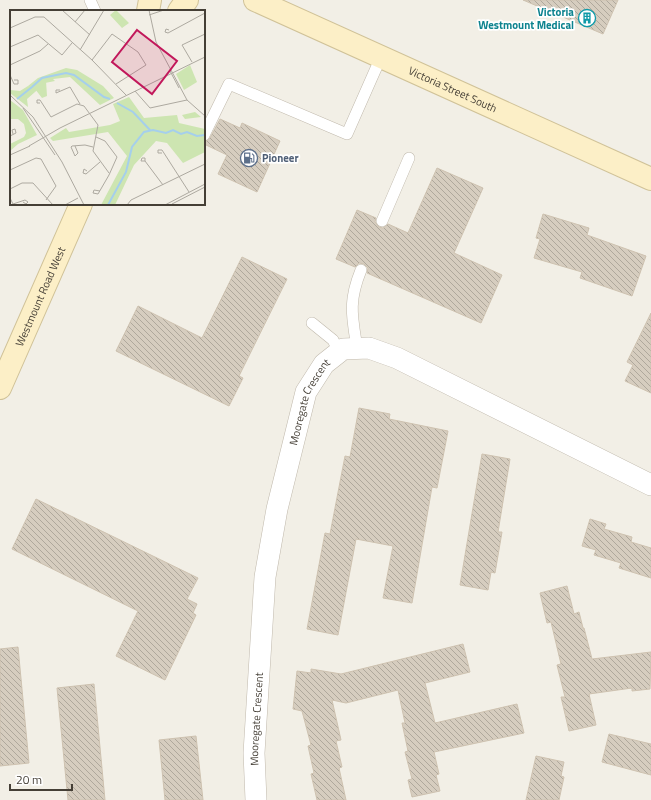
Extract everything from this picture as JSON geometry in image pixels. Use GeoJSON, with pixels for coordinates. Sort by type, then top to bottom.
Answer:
{"type":"FeatureCollection","features":[{"type":"Feature","properties":{"kind":"main road"},"geometry":{"type":"LineString","coordinates":[[148,10],[150,0]]}},
{"type":"Feature","properties":{"kind":"main road"},"geometry":{"type":"LineString","coordinates":[[180,10],[187,0]]}},
{"type":"Feature","properties":{"kind":"main road","name":"Victoria Street South"},"geometry":{"type":"LineString","coordinates":[[255,0],[651,179]]}},
{"type":"Feature","properties":{"kind":"main road","name":"Westmount Road West"},"geometry":{"type":"LineString","coordinates":[[0,388],[81,205]]}},
{"type":"Feature","properties":{"kind":"street"},"geometry":{"type":"LineString","coordinates":[[348,350],[369,348],[397,358],[651,485]]}},
{"type":"Feature","properties":{"kind":"street","name":"Mooregate Crescent"},"geometry":{"type":"LineString","coordinates":[[256,800],[254,753],[264,577],[277,509],[306,392],[324,364],[348,350]]}},
{"type":"Feature","properties":{"kind":"lane"},"geometry":{"type":"LineString","coordinates":[[90,0],[95,10]]}},
{"type":"Feature","properties":{"kind":"lane"},"geometry":{"type":"LineString","coordinates":[[205,134],[228,84],[347,134],[381,58]]}},
{"type":"Feature","properties":{"kind":"lane"},"geometry":{"type":"LineString","coordinates":[[382,221],[409,158]]}},
{"type":"Feature","properties":{"kind":"lane"},"geometry":{"type":"LineString","coordinates":[[312,323],[348,350],[351,308],[356,283],[361,270]]}},
{"type":"Feature","properties":{"kind":"building","name":"Victoria Westmount Medical"},"geometry":{"type":"Polygon","coordinates":[[[523,0],[618,0],[603,34],[523,0]]]}},
{"type":"Feature","properties":{"kind":"building","name":"Pioneer"},"geometry":{"type":"Polygon","coordinates":[[[220,119],[240,128],[242,123],[280,141],[257,192],[218,174],[227,155],[205,144],[205,141],[210,138],[220,119]]]}},
{"type":"Feature","properties":{"kind":"building"},"geometry":{"type":"Polygon","coordinates":[[[437,168],[483,188],[454,253],[502,275],[481,323],[367,273],[368,268],[364,264],[359,263],[355,267],[336,259],[357,210],[376,218],[375,222],[379,227],[383,228],[388,224],[408,233],[437,168]]]}},
{"type":"Feature","properties":{"kind":"building"},"geometry":{"type":"Polygon","coordinates":[[[543,214],[589,228],[587,235],[646,256],[632,296],[580,278],[582,272],[534,258],[540,239],[536,238],[543,214]]]}},
{"type":"Feature","properties":{"kind":"building"},"geometry":{"type":"Polygon","coordinates":[[[242,257],[287,279],[239,376],[243,378],[229,406],[116,351],[138,306],[202,338],[242,257]]]}},
{"type":"Feature","properties":{"kind":"building"},"geometry":{"type":"Polygon","coordinates":[[[651,313],[651,393],[625,381],[633,365],[627,362],[651,313]]]}},
{"type":"Feature","properties":{"kind":"building"},"geometry":{"type":"Polygon","coordinates":[[[359,408],[390,414],[389,419],[448,431],[437,488],[432,487],[412,603],[383,598],[393,546],[356,539],[338,635],[307,629],[325,533],[330,534],[345,456],[350,457],[359,408]]]}},
{"type":"Feature","properties":{"kind":"building"},"geometry":{"type":"Polygon","coordinates":[[[482,454],[510,459],[498,532],[502,532],[495,573],[491,572],[488,590],[460,585],[482,454]]]}},
{"type":"Feature","properties":{"kind":"building"},"geometry":{"type":"Polygon","coordinates":[[[36,499],[198,578],[187,599],[197,604],[193,613],[196,615],[165,680],[116,656],[138,611],[12,549],[36,499]]]}},
{"type":"Feature","properties":{"kind":"building"},"geometry":{"type":"Polygon","coordinates":[[[590,519],[606,524],[604,529],[632,537],[631,542],[651,548],[651,578],[619,568],[621,563],[594,555],[596,550],[582,546],[590,519]]]}},
{"type":"Feature","properties":{"kind":"building"},"geometry":{"type":"Polygon","coordinates":[[[567,586],[574,614],[579,612],[592,659],[651,652],[650,689],[632,691],[632,688],[589,694],[596,725],[569,731],[561,697],[565,697],[557,665],[561,664],[551,622],[547,623],[540,593],[567,586]]]}},
{"type":"Feature","properties":{"kind":"building"},"geometry":{"type":"Polygon","coordinates":[[[463,644],[470,672],[425,683],[435,723],[517,704],[524,733],[434,752],[439,774],[436,775],[440,791],[412,797],[408,780],[412,779],[405,752],[408,751],[402,723],[405,723],[398,690],[346,703],[332,700],[341,740],[336,741],[342,767],[339,768],[346,800],[317,800],[311,774],[314,773],[308,746],[311,745],[302,711],[293,709],[297,671],[311,673],[311,669],[341,674],[463,644]]]}},
{"type":"Feature","properties":{"kind":"building"},"geometry":{"type":"Polygon","coordinates":[[[18,647],[29,763],[0,766],[0,649],[18,647]]]}},
{"type":"Feature","properties":{"kind":"building"},"geometry":{"type":"Polygon","coordinates":[[[94,684],[105,800],[68,800],[57,688],[94,684]]]}},
{"type":"Feature","properties":{"kind":"building"},"geometry":{"type":"Polygon","coordinates":[[[609,734],[651,744],[651,775],[602,762],[609,734]]]}},
{"type":"Feature","properties":{"kind":"building"},"geometry":{"type":"Polygon","coordinates":[[[196,736],[203,800],[165,800],[159,740],[196,736]]]}},
{"type":"Feature","properties":{"kind":"building"},"geometry":{"type":"Polygon","coordinates":[[[536,756],[564,762],[561,776],[564,777],[559,800],[526,800],[536,756]]]}},
{"type":"Feature","properties":{"kind":"place","name":"Victoria Westmount Medical"},"geometry":{"type":"Point","coordinates":[587,18]}},
{"type":"Feature","properties":{"kind":"place","name":"Pioneer"},"geometry":{"type":"Point","coordinates":[249,158]}}]}
